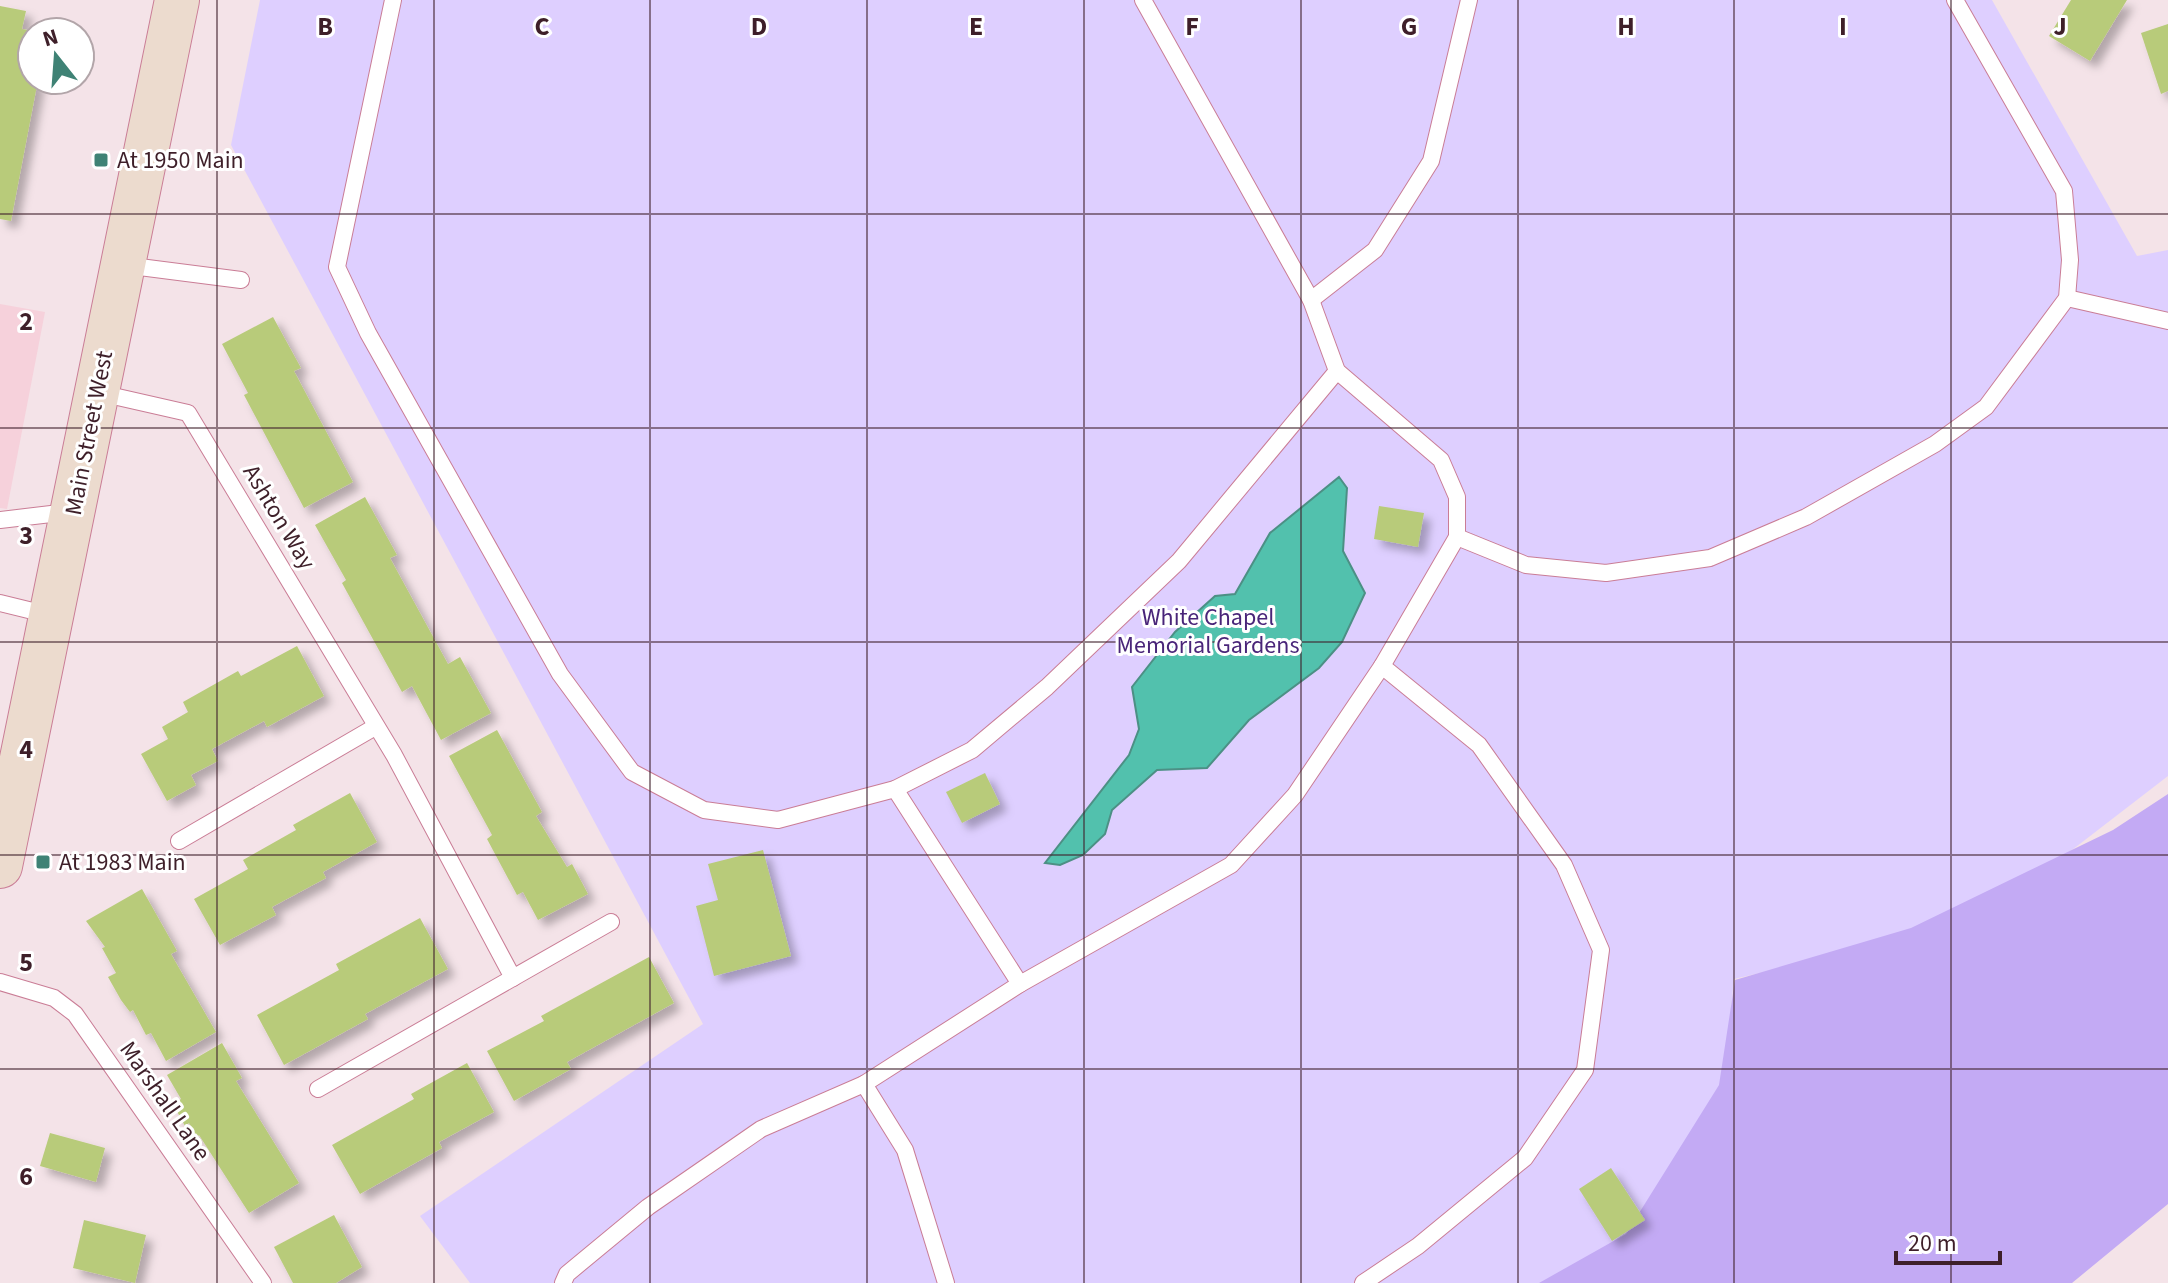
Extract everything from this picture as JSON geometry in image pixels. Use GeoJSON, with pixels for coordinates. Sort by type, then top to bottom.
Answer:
{"type":"FeatureCollection","features":[{"type":"Feature","properties":{"kind":"main road","name":"Main Street West"},"geometry":{"type":"LineString","coordinates":[[0,866],[177,0]]}},
{"type":"Feature","properties":{"kind":"lane"},"geometry":{"type":"LineString","coordinates":[[393,0],[337,267],[368,333],[560,674],[632,772],[704,810],[778,820],[895,789],[972,750],[1047,687],[1179,561],[1337,371]]}},
{"type":"Feature","properties":{"kind":"lane"},"geometry":{"type":"LineString","coordinates":[[563,1283],[567,1274],[648,1207],[761,1129],[864,1084],[1020,984],[1231,865],[1295,795],[1382,666],[1457,537],[1457,497],[1441,460],[1337,371],[1311,300],[1143,0]]}},
{"type":"Feature","properties":{"kind":"lane"},"geometry":{"type":"LineString","coordinates":[[1311,300],[1375,250],[1431,161],[1469,0]]}},
{"type":"Feature","properties":{"kind":"lane"},"geometry":{"type":"LineString","coordinates":[[1457,537],[1526,565],[1606,573],[1710,558],[1806,517],[1935,444],[1986,407],[2067,298],[2070,260],[2064,191],[1955,0]]}},
{"type":"Feature","properties":{"kind":"lane"},"geometry":{"type":"LineString","coordinates":[[122,265],[241,280]]}},
{"type":"Feature","properties":{"kind":"lane"},"geometry":{"type":"LineString","coordinates":[[2067,298],[2168,321]]}},
{"type":"Feature","properties":{"kind":"lane","name":"Ashton Way"},"geometry":{"type":"LineString","coordinates":[[97,392],[188,413],[394,755],[513,978]]}},
{"type":"Feature","properties":{"kind":"lane"},"geometry":{"type":"LineString","coordinates":[[0,520],[74,511]]}},
{"type":"Feature","properties":{"kind":"lane"},"geometry":{"type":"LineString","coordinates":[[0,603],[50,615]]}},
{"type":"Feature","properties":{"kind":"lane"},"geometry":{"type":"LineString","coordinates":[[1363,1283],[1418,1246],[1525,1158],[1585,1070],[1601,950],[1564,865],[1479,745],[1382,666]]}},
{"type":"Feature","properties":{"kind":"lane"},"geometry":{"type":"LineString","coordinates":[[179,841],[375,727]]}},
{"type":"Feature","properties":{"kind":"lane"},"geometry":{"type":"LineString","coordinates":[[895,789],[1020,984]]}},
{"type":"Feature","properties":{"kind":"lane"},"geometry":{"type":"LineString","coordinates":[[318,1089],[611,922]]}},
{"type":"Feature","properties":{"kind":"lane","name":"Marshall Lane"},"geometry":{"type":"LineString","coordinates":[[0,982],[54,998],[75,1014],[263,1283]]}},
{"type":"Feature","properties":{"kind":"lane"},"geometry":{"type":"LineString","coordinates":[[864,1084],[905,1150],[946,1283]]}},
{"type":"Feature","properties":{"kind":"shaded area"},"geometry":{"type":"Polygon","coordinates":[[[0,304],[45,312],[7,509],[0,508],[0,304]]]}},
{"type":"Feature","properties":{"kind":"shaded area"},"geometry":{"type":"Polygon","coordinates":[[[1339,477],[1347,488],[1343,551],[1365,593],[1342,642],[1319,668],[1249,720],[1207,768],[1157,770],[1112,810],[1105,834],[1083,855],[1060,865],[1045,863],[1129,755],[1139,729],[1132,687],[1175,632],[1215,596],[1235,594],[1270,533],[1339,477]]]}},
{"type":"Feature","properties":{"kind":"shaded area"},"geometry":{"type":"Polygon","coordinates":[[[2168,794],[2168,1204],[2072,1283],[1539,1283],[1626,1234],[1719,1085],[1735,980],[1911,928],[2113,830],[2168,794]]]}},
{"type":"Feature","properties":{"kind":"green space","name":"White Chapel Memorial Gardens"},"geometry":{"type":"Polygon","coordinates":[[[260,0],[1992,0],[2137,256],[2168,250],[2168,776],[2033,880],[1932,933],[1734,979],[1715,1166],[1676,1283],[470,1283],[420,1216],[703,1024],[231,145],[260,0]]]}},
{"type":"Feature","properties":{"kind":"building"},"geometry":{"type":"Polygon","coordinates":[[[2071,0],[2127,0],[2090,61],[2049,36],[2071,0]]]}},
{"type":"Feature","properties":{"kind":"building"},"geometry":{"type":"Polygon","coordinates":[[[0,6],[26,11],[25,16],[16,16],[16,96],[35,96],[11,221],[0,219],[0,6]]]}},
{"type":"Feature","properties":{"kind":"building"},"geometry":{"type":"Polygon","coordinates":[[[2168,24],[2168,91],[2161,94],[2141,33],[2168,24]]]}},
{"type":"Feature","properties":{"kind":"building"},"geometry":{"type":"Polygon","coordinates":[[[273,317],[301,368],[294,371],[353,482],[304,508],[244,395],[248,393],[222,344],[273,317]]]}},
{"type":"Feature","properties":{"kind":"building"},"geometry":{"type":"Polygon","coordinates":[[[365,497],[397,555],[390,558],[448,664],[460,657],[491,713],[441,740],[412,686],[402,692],[342,583],[346,580],[315,525],[365,497]]]}},
{"type":"Feature","properties":{"kind":"building"},"geometry":{"type":"Polygon","coordinates":[[[1379,506],[1424,513],[1418,547],[1374,539],[1379,506]]]}},
{"type":"Feature","properties":{"kind":"building"},"geometry":{"type":"Polygon","coordinates":[[[297,646],[324,696],[267,727],[264,721],[212,749],[218,761],[191,775],[196,785],[167,801],[141,754],[168,739],[162,727],[188,712],[183,702],[238,671],[241,676],[297,646]]]}},
{"type":"Feature","properties":{"kind":"building"},"geometry":{"type":"Polygon","coordinates":[[[497,730],[542,812],[536,816],[567,867],[572,864],[588,894],[538,920],[523,892],[517,895],[487,839],[492,835],[449,756],[497,730]]]}},
{"type":"Feature","properties":{"kind":"building"},"geometry":{"type":"Polygon","coordinates":[[[985,773],[1000,804],[962,823],[946,792],[985,773]]]}},
{"type":"Feature","properties":{"kind":"building"},"geometry":{"type":"Polygon","coordinates":[[[350,793],[377,842],[323,872],[326,878],[272,907],[276,915],[220,945],[194,899],[248,869],[243,860],[296,830],[293,825],[350,793]]]}},
{"type":"Feature","properties":{"kind":"building"},"geometry":{"type":"Polygon","coordinates":[[[763,850],[791,956],[714,976],[696,906],[718,900],[708,864],[763,850]]]}},
{"type":"Feature","properties":{"kind":"building"},"geometry":{"type":"Polygon","coordinates":[[[142,889],[177,951],[171,954],[216,1032],[166,1061],[151,1033],[146,1035],[133,1010],[130,1012],[121,1000],[108,977],[116,973],[102,948],[105,947],[86,921],[142,889]]]}},
{"type":"Feature","properties":{"kind":"building"},"geometry":{"type":"Polygon","coordinates":[[[420,918],[448,969],[365,1014],[368,1019],[284,1065],[257,1015],[339,970],[336,964],[420,918]]]}},
{"type":"Feature","properties":{"kind":"building"},"geometry":{"type":"Polygon","coordinates":[[[649,957],[674,1003],[567,1062],[571,1069],[514,1101],[487,1051],[544,1021],[541,1016],[649,957]]]}},
{"type":"Feature","properties":{"kind":"building"},"geometry":{"type":"Polygon","coordinates":[[[222,1043],[242,1078],[236,1081],[299,1183],[249,1213],[199,1135],[197,1137],[189,1123],[185,1126],[173,1104],[181,1099],[167,1075],[222,1043]]]}},
{"type":"Feature","properties":{"kind":"building"},"geometry":{"type":"Polygon","coordinates":[[[467,1063],[494,1112],[439,1142],[442,1148],[360,1194],[332,1145],[414,1099],[411,1094],[467,1063]]]}},
{"type":"Feature","properties":{"kind":"building"},"geometry":{"type":"Polygon","coordinates":[[[50,1133],[105,1148],[96,1182],[40,1166],[50,1133]]]}},
{"type":"Feature","properties":{"kind":"building"},"geometry":{"type":"Polygon","coordinates":[[[1611,1168],[1645,1220],[1612,1241],[1579,1189],[1611,1168]]]}},
{"type":"Feature","properties":{"kind":"building"},"geometry":{"type":"Polygon","coordinates":[[[334,1215],[362,1267],[336,1283],[293,1283],[274,1247],[334,1215]]]}},
{"type":"Feature","properties":{"kind":"building"},"geometry":{"type":"Polygon","coordinates":[[[84,1220],[146,1235],[135,1283],[73,1268],[84,1220]]]}},
{"type":"Feature","properties":{"kind":"place","name":"At 1950 Main"},"geometry":{"type":"Point","coordinates":[101,160]}},
{"type":"Feature","properties":{"kind":"place","name":"At 1983 Main"},"geometry":{"type":"Point","coordinates":[43,862]}}]}
